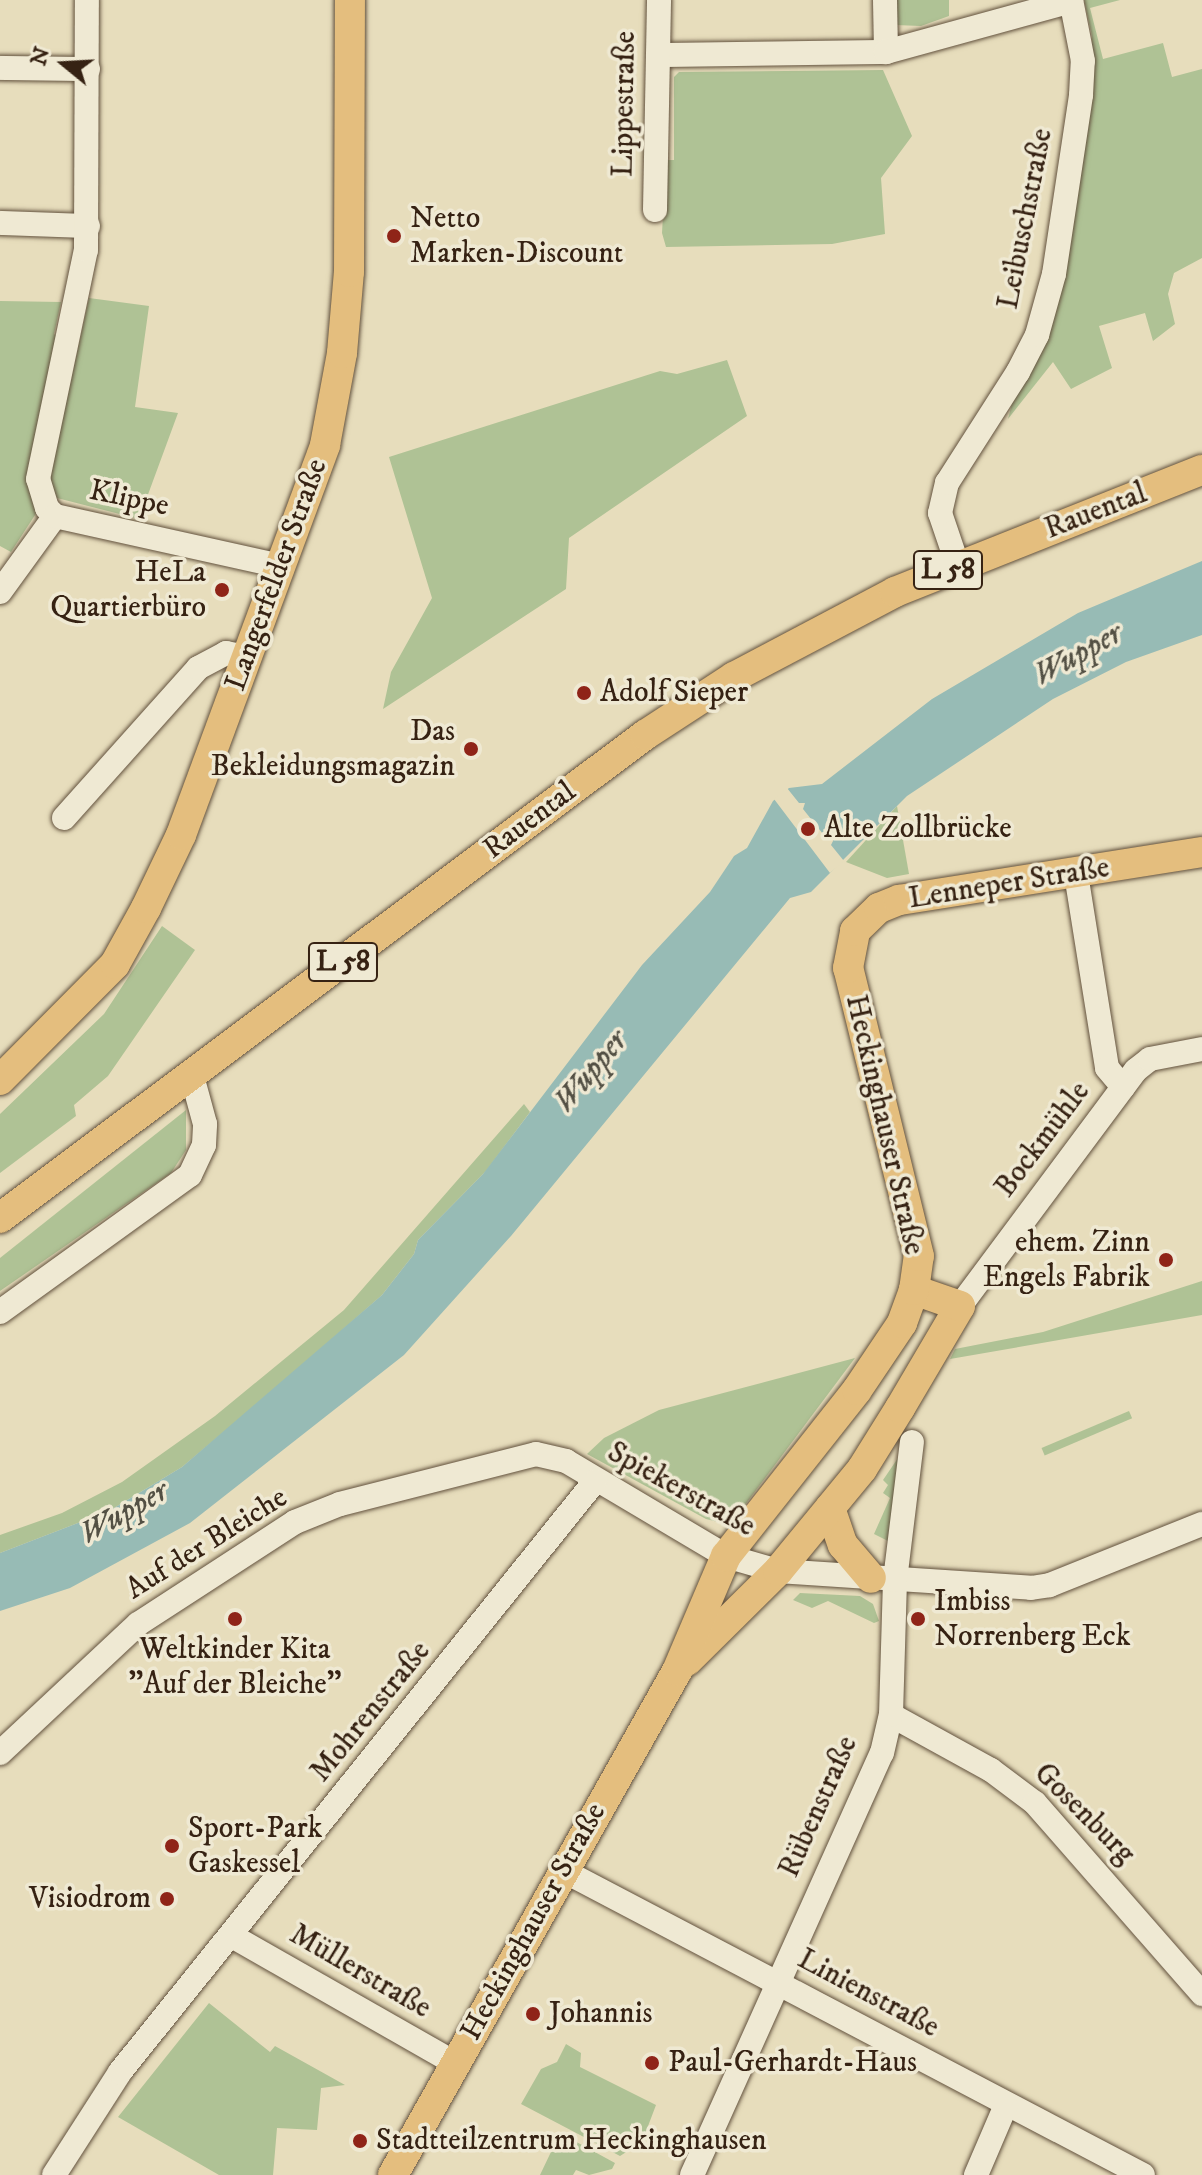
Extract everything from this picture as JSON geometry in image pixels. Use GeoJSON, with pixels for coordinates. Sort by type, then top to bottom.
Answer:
{"type":"FeatureCollection","features":[{"type":"Feature","properties":{"kind":"main road","name":"Langerfelder Straße"},"geometry":{"type":"LineString","coordinates":[[0,1080],[115,964],[181,835],[325,445],[342,353],[349,272],[350,0]]}},
{"type":"Feature","properties":{"kind":"main road","name":"Rauental"},"geometry":{"type":"LineString","coordinates":[[192,1076],[683,709],[835,621],[958,566],[1202,470]]}},
{"type":"Feature","properties":{"kind":"main road","name":"Lenneper Straße"},"geometry":{"type":"LineString","coordinates":[[848,959],[860,923],[889,903],[1202,852]]}},
{"type":"Feature","properties":{"kind":"main road","name":"Heckinghauser Straße"},"geometry":{"type":"LineString","coordinates":[[393,2175],[562,1870],[677,1671],[726,1556],[857,1390],[902,1323],[914,1290],[919,1256],[848,959]]}},
{"type":"Feature","properties":{"kind":"main road","name":"L 58"},"geometry":{"type":"LineString","coordinates":[[0,1218],[192,1076]]}},
{"type":"Feature","properties":{"kind":"main road","name":"Heckinghauser Straße"},"geometry":{"type":"LineString","coordinates":[[677,1671],[778,1571],[862,1469],[960,1306],[914,1290]]}},
{"type":"Feature","properties":{"kind":"main road"},"geometry":{"type":"LineString","coordinates":[[830,1508],[843,1545],[883,1579]]}},
{"type":"Feature","properties":{"kind":"street"},"geometry":{"type":"LineString","coordinates":[[55,516],[47,508],[38,479],[88,226],[87,0]]}},
{"type":"Feature","properties":{"kind":"street","name":"Lippestraße"},"geometry":{"type":"LineString","coordinates":[[655,210],[659,0]]}},
{"type":"Feature","properties":{"kind":"street"},"geometry":{"type":"LineString","coordinates":[[885,0],[886,52]]}},
{"type":"Feature","properties":{"kind":"street"},"geometry":{"type":"LineString","coordinates":[[659,55],[886,52],[1071,1]]}},
{"type":"Feature","properties":{"kind":"street","name":"Leibuschstraße"},"geometry":{"type":"LineString","coordinates":[[958,566],[940,513],[947,483],[1018,372],[1037,335],[1054,274],[1081,95],[1082,49],[1071,1]]}},
{"type":"Feature","properties":{"kind":"street"},"geometry":{"type":"LineString","coordinates":[[0,68],[88,69]]}},
{"type":"Feature","properties":{"kind":"street"},"geometry":{"type":"LineString","coordinates":[[0,223],[88,226]]}},
{"type":"Feature","properties":{"kind":"street","name":"Klippe"},"geometry":{"type":"LineString","coordinates":[[0,592],[55,516],[281,566]]}},
{"type":"Feature","properties":{"kind":"street"},"geometry":{"type":"LineString","coordinates":[[64,818],[198,668],[226,653],[247,657]]}},
{"type":"Feature","properties":{"kind":"street"},"geometry":{"type":"LineString","coordinates":[[1076,874],[1107,1068],[1123,1087]]}},
{"type":"Feature","properties":{"kind":"street","name":"Bockmühle"},"geometry":{"type":"LineString","coordinates":[[960,1306],[1123,1087],[1150,1059],[1202,1049]]}},
{"type":"Feature","properties":{"kind":"street"},"geometry":{"type":"LineString","coordinates":[[0,1312],[190,1175],[204,1145],[205,1124],[192,1076]]}},
{"type":"Feature","properties":{"kind":"street","name":"Rübenstraße"},"geometry":{"type":"LineString","coordinates":[[692,2175],[776,1981],[882,1753],[891,1715],[883,1579],[912,1442]]}},
{"type":"Feature","properties":{"kind":"street","name":"Spiekerstraße"},"geometry":{"type":"LineString","coordinates":[[536,1454],[560,1458],[726,1556],[778,1571],[883,1579],[1050,1585],[1202,1524]]}},
{"type":"Feature","properties":{"kind":"street","name":"Auf der Bleiche"},"geometry":{"type":"LineString","coordinates":[[0,1753],[138,1624],[295,1522],[340,1504],[536,1454]]}},
{"type":"Feature","properties":{"kind":"street","name":"Mohrenstraße"},"geometry":{"type":"LineString","coordinates":[[54,2175],[120,2072],[595,1481]]}},
{"type":"Feature","properties":{"kind":"street","name":"Gosenburg"},"geometry":{"type":"LineString","coordinates":[[891,1715],[991,1770],[1035,1803],[1202,1994]]}},
{"type":"Feature","properties":{"kind":"street","name":"Linienstraße"},"geometry":{"type":"LineString","coordinates":[[562,1870],[1143,2175]]}},
{"type":"Feature","properties":{"kind":"street","name":"Müllerstraße"},"geometry":{"type":"LineString","coordinates":[[232,1936],[455,2063]]}},
{"type":"Feature","properties":{"kind":"street"},"geometry":{"type":"LineString","coordinates":[[976,2175],[1006,2105]]}},
{"type":"Feature","properties":{"kind":"green space"},"geometry":{"type":"Polygon","coordinates":[[[895,0],[949,0],[949,16],[921,26],[895,25],[895,0]]]}},
{"type":"Feature","properties":{"kind":"green space"},"geometry":{"type":"Polygon","coordinates":[[[1084,0],[1120,0],[1090,8],[1103,59],[1163,43],[1172,77],[1202,69],[1202,258],[1174,273],[1168,294],[1175,324],[1153,341],[1145,313],[1099,326],[1112,368],[1071,389],[1053,362],[1008,419],[1091,94],[1092,36],[1084,0]]]}},
{"type":"Feature","properties":{"kind":"green space"},"geometry":{"type":"Polygon","coordinates":[[[883,70],[912,136],[881,178],[885,234],[832,244],[666,247],[662,233],[666,160],[674,160],[674,77],[679,72],[883,70]]]}},
{"type":"Feature","properties":{"kind":"green space"},"geometry":{"type":"Polygon","coordinates":[[[89,298],[149,306],[135,407],[178,413],[139,519],[57,498],[49,480],[89,298]]]}},
{"type":"Feature","properties":{"kind":"green space"},"geometry":{"type":"Polygon","coordinates":[[[0,301],[61,302],[54,334],[59,337],[37,512],[11,552],[0,546],[0,301]]]}},
{"type":"Feature","properties":{"kind":"green space"},"geometry":{"type":"Polygon","coordinates":[[[727,360],[747,416],[569,538],[566,589],[383,709],[391,672],[432,598],[389,457],[660,371],[677,374],[727,360]]]}},
{"type":"Feature","properties":{"kind":"green space"},"geometry":{"type":"Polygon","coordinates":[[[897,806],[909,874],[887,878],[846,862],[897,806]]]}},
{"type":"Feature","properties":{"kind":"green space"},"geometry":{"type":"Polygon","coordinates":[[[162,926],[195,950],[108,1076],[74,1105],[76,1116],[0,1173],[0,1114],[104,1014],[162,926]]]}},
{"type":"Feature","properties":{"kind":"green space"},"geometry":{"type":"Polygon","coordinates":[[[524,1104],[530,1112],[486,1171],[418,1240],[414,1254],[382,1295],[276,1388],[182,1467],[109,1511],[0,1553],[0,1535],[62,1513],[122,1482],[215,1416],[344,1310],[524,1104]]]}},
{"type":"Feature","properties":{"kind":"green space"},"geometry":{"type":"Polygon","coordinates":[[[186,1110],[186,1150],[171,1173],[0,1291],[0,1258],[186,1110]]]}},
{"type":"Feature","properties":{"kind":"green space"},"geometry":{"type":"Polygon","coordinates":[[[1202,1281],[1202,1315],[950,1359],[955,1349],[1043,1332],[1202,1281]]]}},
{"type":"Feature","properties":{"kind":"green space"},"geometry":{"type":"Polygon","coordinates":[[[855,1358],[730,1525],[706,1519],[587,1454],[604,1438],[659,1410],[855,1358]]]}},
{"type":"Feature","properties":{"kind":"green space"},"geometry":{"type":"Polygon","coordinates":[[[1129,1411],[1132,1418],[1045,1455],[1042,1448],[1129,1411]]]}},
{"type":"Feature","properties":{"kind":"green space"},"geometry":{"type":"Polygon","coordinates":[[[898,1458],[890,1542],[874,1534],[890,1498],[883,1493],[888,1485],[883,1480],[898,1458]]]}},
{"type":"Feature","properties":{"kind":"green space"},"geometry":{"type":"Polygon","coordinates":[[[800,1593],[860,1596],[873,1604],[879,1621],[874,1623],[828,1601],[812,1608],[793,1600],[800,1593]]]}},
{"type":"Feature","properties":{"kind":"green space"},"geometry":{"type":"Polygon","coordinates":[[[209,2003],[270,2052],[275,2046],[345,2085],[321,2088],[317,2130],[277,2128],[273,2175],[219,2175],[118,2117],[209,2003]]]}},
{"type":"Feature","properties":{"kind":"green space"},"geometry":{"type":"Polygon","coordinates":[[[566,2044],[581,2053],[580,2067],[656,2105],[642,2142],[620,2156],[521,2104],[541,2069],[557,2062],[566,2044]]]}},
{"type":"Feature","properties":{"kind":"green space"},"geometry":{"type":"Polygon","coordinates":[[[560,2133],[615,2163],[612,2169],[589,2175],[576,2170],[573,2175],[540,2175],[560,2133]]]}},
{"type":"Feature","properties":{"kind":"water","name":"Wupper"},"geometry":{"type":"Polygon","coordinates":[[[1202,561],[1202,635],[1126,662],[1053,699],[907,796],[811,892],[790,898],[511,1236],[404,1355],[190,1523],[70,1588],[0,1611],[0,1553],[109,1511],[182,1467],[382,1295],[414,1254],[418,1240],[483,1174],[642,965],[710,892],[734,856],[747,848],[773,801],[789,788],[822,784],[932,699],[1078,613],[1202,561]]]}},
{"type":"Feature","properties":{"kind":"pier","name":"Alte Zollbrücke"},"geometry":{"type":"Polygon","coordinates":[[[787,788],[799,803],[805,803],[803,809],[827,839],[834,839],[831,845],[844,861],[830,873],[774,799],[787,788]]]}},
{"type":"Feature","properties":{"kind":"place","name":"Netto Marken-Discount"},"geometry":{"type":"Point","coordinates":[394,236]}},
{"type":"Feature","properties":{"kind":"place","name":"HeLa Quartierbüro"},"geometry":{"type":"Point","coordinates":[222,590]}},
{"type":"Feature","properties":{"kind":"place","name":"Adolf Sieper"},"geometry":{"type":"Point","coordinates":[584,693]}},
{"type":"Feature","properties":{"kind":"place","name":"Das Bekleidungsmagazin"},"geometry":{"type":"Point","coordinates":[471,749]}},
{"type":"Feature","properties":{"kind":"place","name":"Alte Zollbrücke"},"geometry":{"type":"Point","coordinates":[808,829]}},
{"type":"Feature","properties":{"kind":"place","name":"ehem. Zinn Engels Fabrik"},"geometry":{"type":"Point","coordinates":[1166,1260]}},
{"type":"Feature","properties":{"kind":"place","name":"Weltkinder Kita \"Auf der Bleiche\""},"geometry":{"type":"Point","coordinates":[235,1619]}},
{"type":"Feature","properties":{"kind":"place","name":"Imbiss Norrenberg Eck"},"geometry":{"type":"Point","coordinates":[918,1619]}},
{"type":"Feature","properties":{"kind":"place","name":"Sport-Park Gaskessel"},"geometry":{"type":"Point","coordinates":[172,1846]}},
{"type":"Feature","properties":{"kind":"place","name":"Visiodrom"},"geometry":{"type":"Point","coordinates":[167,1899]}},
{"type":"Feature","properties":{"kind":"place","name":"Johannis"},"geometry":{"type":"Point","coordinates":[533,2014]}},
{"type":"Feature","properties":{"kind":"place","name":"Paul-Gerhardt-Haus"},"geometry":{"type":"Point","coordinates":[652,2063]}},
{"type":"Feature","properties":{"kind":"place","name":"Stadtteilzentrum Heckinghausen"},"geometry":{"type":"Point","coordinates":[360,2141]}}]}
